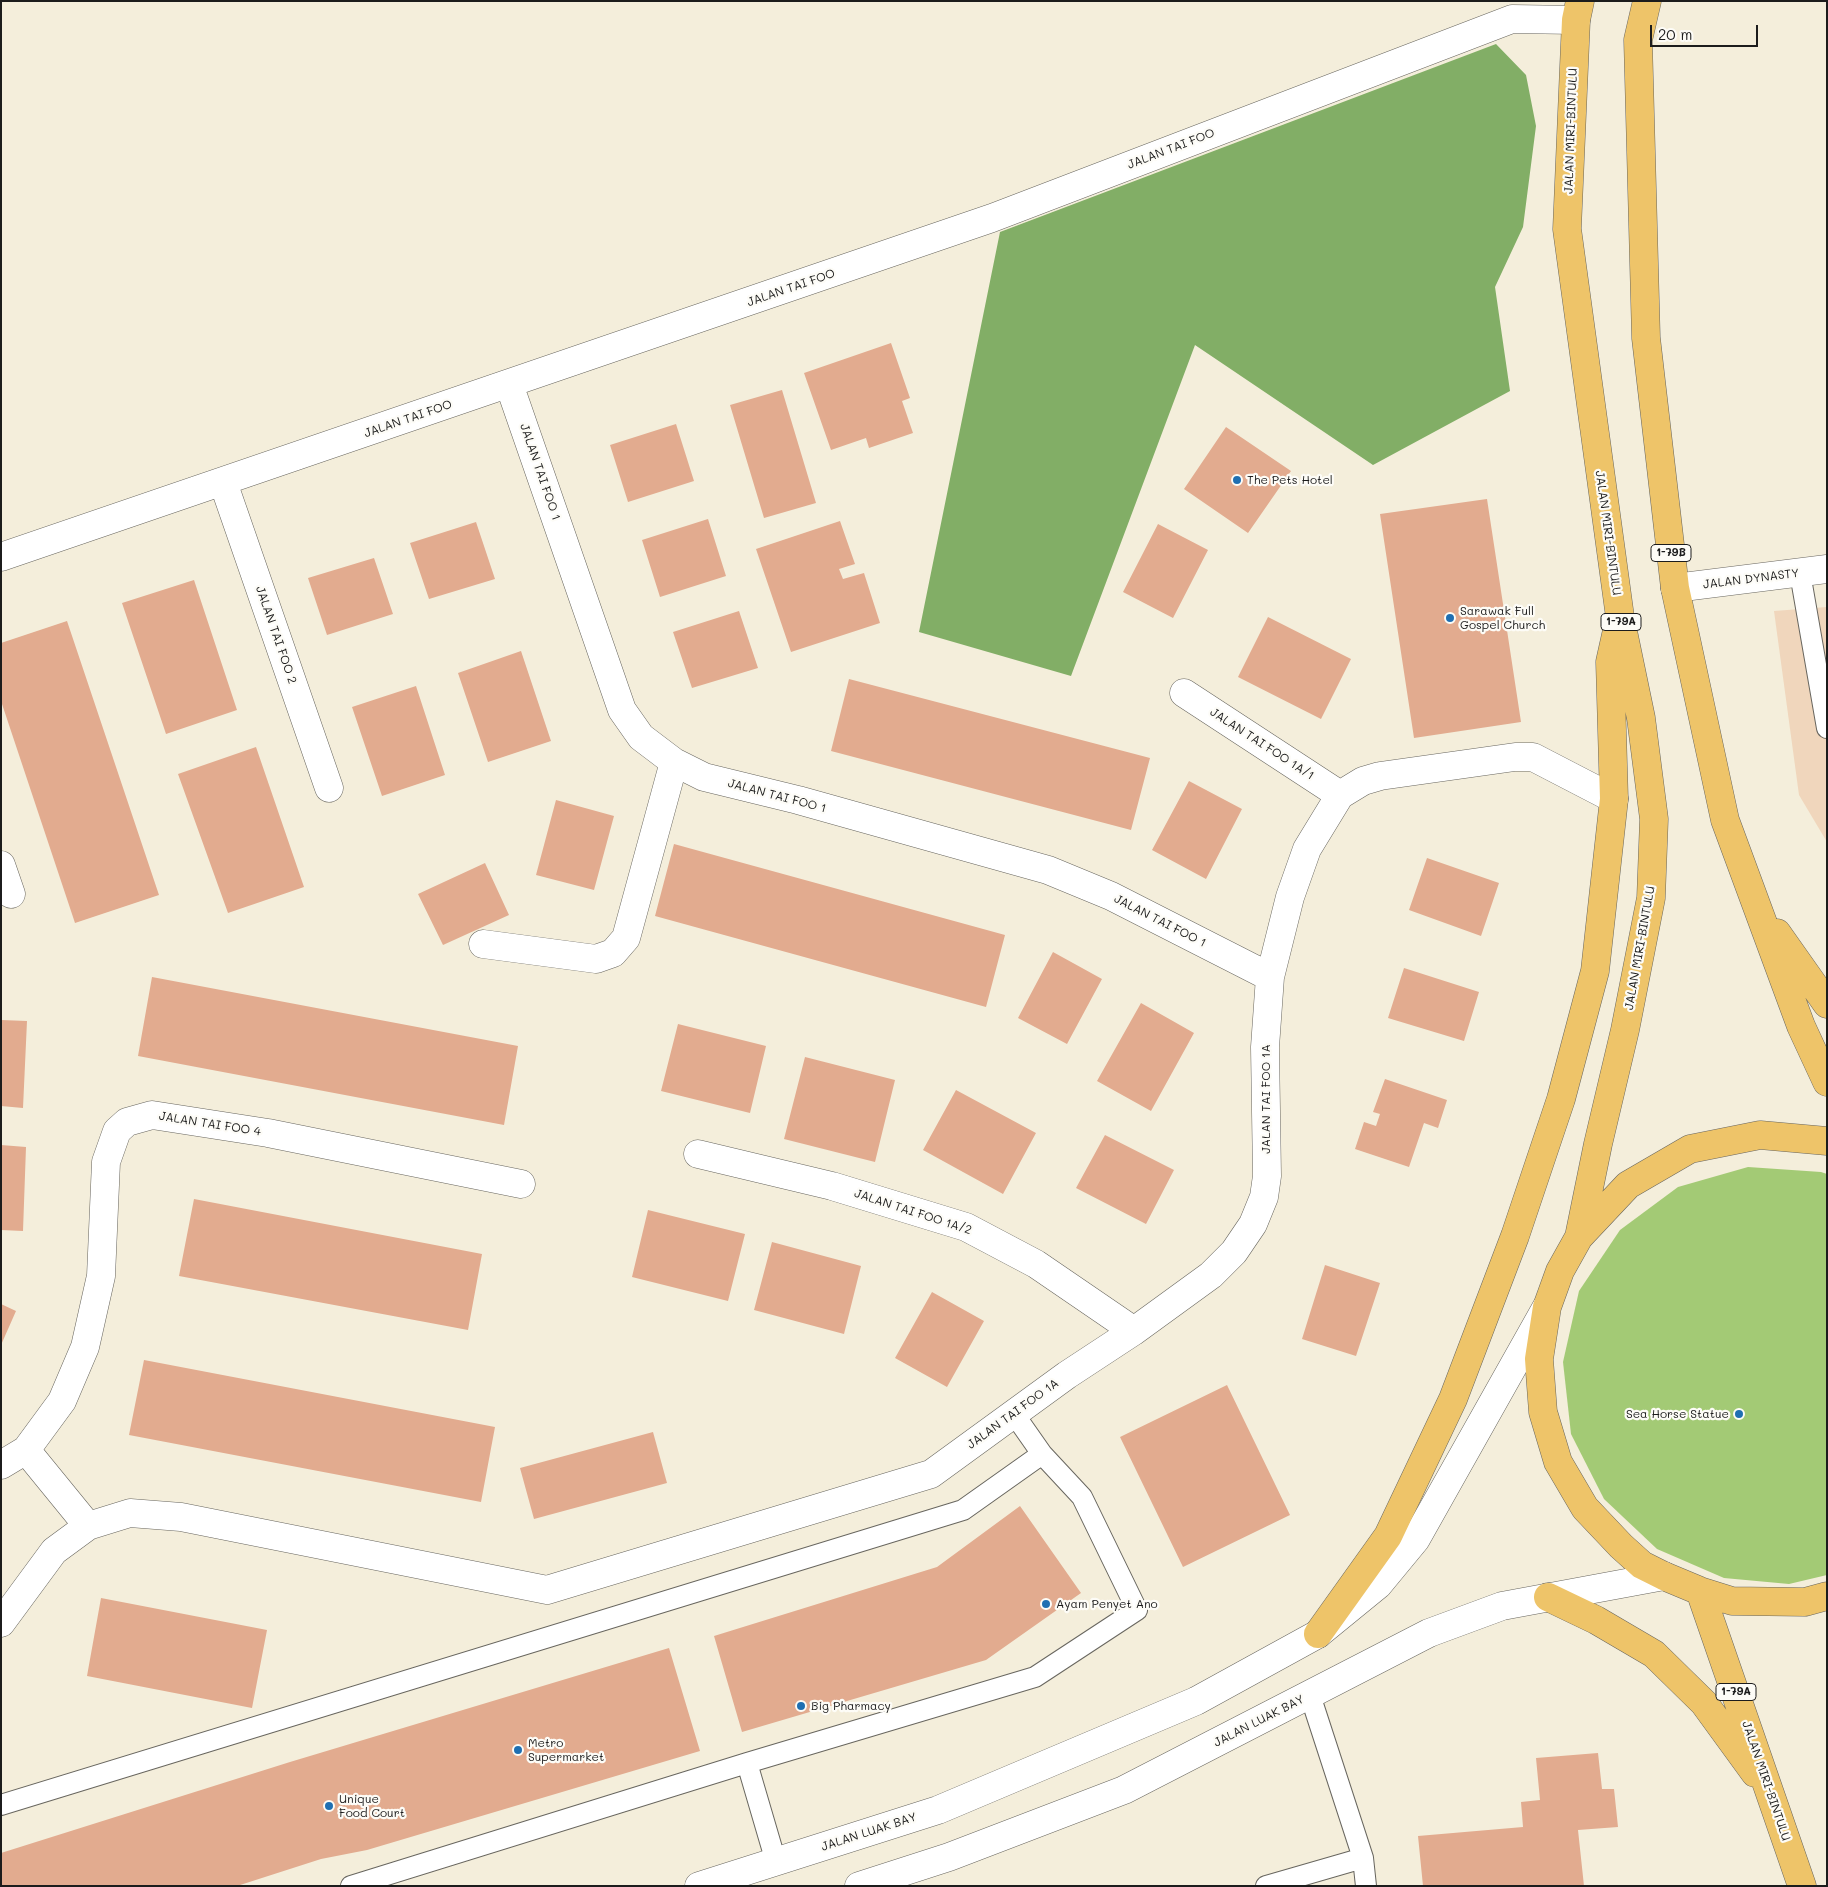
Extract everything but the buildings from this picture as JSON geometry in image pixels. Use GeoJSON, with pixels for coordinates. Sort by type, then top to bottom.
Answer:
{"type":"FeatureCollection","features":[{"type":"Feature","properties":{"kind":"highway","name":"1-79B"},"geometry":{"type":"LineString","coordinates":[[1647,1],[1638,40],[1646,338],[1675,588],[1725,820],[1800,1026],[1827,1082]]}},
{"type":"Feature","properties":{"kind":"highway","name":"JALAN MIRI-BINTULU"},"geometry":{"type":"LineString","coordinates":[[1578,10],[1568,229],[1620,617],[1641,718],[1654,819],[1651,898],[1625,1030],[1598,1144],[1579,1237]]}},
{"type":"Feature","properties":{"kind":"highway"},"geometry":{"type":"LineString","coordinates":[[1318,1634],[1388,1536],[1453,1399],[1515,1236],[1561,1100],[1595,972],[1614,799],[1610,662],[1620,617]]}},
{"type":"Feature","properties":{"kind":"highway"},"geometry":{"type":"LineString","coordinates":[[1754,899],[1827,1004]]}},
{"type":"Feature","properties":{"kind":"highway"},"geometry":{"type":"LineString","coordinates":[[1827,1141],[1760,1135],[1690,1150],[1628,1184],[1579,1237],[1560,1271],[1547,1307],[1539,1359],[1543,1412],[1558,1462],[1585,1508],[1642,1565],[1700,1591],[1732,1600],[1805,1602],[1827,1596]]}},
{"type":"Feature","properties":{"kind":"highway","name":"JALAN MIRI-BINTULU"},"geometry":{"type":"LineString","coordinates":[[1700,1591],[1802,1886]]}},
{"type":"Feature","properties":{"kind":"highway"},"geometry":{"type":"LineString","coordinates":[[1548,1597],[1596,1620],[1654,1654],[1704,1703],[1771,1794]]}},
{"type":"Feature","properties":{"kind":"street","name":"JALAN TAI FOO"},"geometry":{"type":"LineString","coordinates":[[1,556],[223,482],[992,218],[1512,18],[1578,10]]}},
{"type":"Feature","properties":{"kind":"street","name":"JALAN TAI FOO 1"},"geometry":{"type":"LineString","coordinates":[[509,384],[622,710],[641,737],[674,762],[704,777],[798,800],[1048,870],[1111,896],[1270,977]]}},
{"type":"Feature","properties":{"kind":"street","name":"JALAN TAI FOO 2"},"geometry":{"type":"LineString","coordinates":[[223,482],[329,788]]}},
{"type":"Feature","properties":{"kind":"street","name":"JALAN DYNASTY"},"geometry":{"type":"LineString","coordinates":[[1675,588],[1827,569]]}},
{"type":"Feature","properties":{"kind":"street","name":"JALAN TAI FOO 1A/1"},"geometry":{"type":"LineString","coordinates":[[1184,693],[1340,795]]}},
{"type":"Feature","properties":{"kind":"street","name":"JALAN TAI FOO 1A"},"geometry":{"type":"LineString","coordinates":[[1,1623],[54,1551],[88,1526],[130,1513],[181,1516],[547,1590],[931,1474],[1067,1375],[1134,1331],[1211,1275],[1234,1252],[1253,1224],[1264,1197],[1266,1176],[1265,1048],[1270,977],[1290,896],[1308,849],[1340,795],[1363,781],[1380,776],[1515,757],[1533,757],[1614,799]]}},
{"type":"Feature","properties":{"kind":"street"},"geometry":{"type":"LineString","coordinates":[[483,944],[596,959],[613,953],[626,938],[674,762]]}},
{"type":"Feature","properties":{"kind":"street"},"geometry":{"type":"LineString","coordinates":[[1,865],[11,894]]}},
{"type":"Feature","properties":{"kind":"street","name":"JALAN TAI FOO 4"},"geometry":{"type":"LineString","coordinates":[[1,1465],[26,1450],[62,1402],[85,1347],[102,1276],[106,1162],[117,1131],[127,1122],[152,1115],[268,1133],[521,1184]]}},
{"type":"Feature","properties":{"kind":"street","name":"JALAN TAI FOO 1A/2"},"geometry":{"type":"LineString","coordinates":[[698,1154],[832,1186],[966,1227],[1036,1264],[1134,1331]]}},
{"type":"Feature","properties":{"kind":"street","name":"JALAN LUAK BAY"},"geometry":{"type":"LineString","coordinates":[[699,1886],[938,1810],[1196,1701],[1318,1634],[1378,1585],[1416,1539],[1547,1307]]}},
{"type":"Feature","properties":{"kind":"street"},"geometry":{"type":"LineString","coordinates":[[26,1450],[88,1526]]}},
{"type":"Feature","properties":{"kind":"street","name":"JALAN LUAK BAY"},"geometry":{"type":"LineString","coordinates":[[859,1886],[949,1857],[1124,1790],[1429,1634],[1502,1606],[1664,1576]]}},
{"type":"Feature","properties":{"kind":"lane"},"geometry":{"type":"LineString","coordinates":[[1800,573],[1820,641],[1827,728]]}},
{"type":"Feature","properties":{"kind":"lane"},"geometry":{"type":"LineString","coordinates":[[351,1886],[747,1763],[1035,1677],[1137,1610],[1082,1497],[1042,1454],[1014,1414]]}},
{"type":"Feature","properties":{"kind":"lane"},"geometry":{"type":"LineString","coordinates":[[1,1805],[963,1510],[1042,1454]]}},
{"type":"Feature","properties":{"kind":"lane"},"geometry":{"type":"LineString","coordinates":[[1310,1696],[1363,1858],[1366,1886]]}},
{"type":"Feature","properties":{"kind":"lane"},"geometry":{"type":"LineString","coordinates":[[747,1763],[776,1862]]}},
{"type":"Feature","properties":{"kind":"lane"},"geometry":{"type":"LineString","coordinates":[[1266,1886],[1363,1858]]}},
{"type":"Feature","properties":{"kind":"shaded area"},"geometry":{"type":"Polygon","coordinates":[[[1827,607],[1827,842],[1799,795],[1774,611],[1827,607]]]}},
{"type":"Feature","properties":{"kind":"green space"},"geometry":{"type":"Polygon","coordinates":[[[1496,44],[1526,75],[1536,126],[1523,227],[1495,287],[1510,391],[1373,465],[1195,345],[1071,676],[919,632],[1000,232],[1496,44]]]}},
{"type":"Feature","properties":{"kind":"green space"},"geometry":{"type":"Polygon","coordinates":[[[1748,1167],[1827,1174],[1827,1575],[1789,1584],[1724,1578],[1657,1549],[1604,1499],[1571,1434],[1563,1362],[1579,1291],[1620,1230],[1678,1187],[1748,1167]]]}},
{"type":"Feature","properties":{"kind":"place","name":"The Pets Hotel"},"geometry":{"type":"Point","coordinates":[1237,480]}},
{"type":"Feature","properties":{"kind":"place","name":"Sarawak Full Gospel Church"},"geometry":{"type":"Point","coordinates":[1450,618]}},
{"type":"Feature","properties":{"kind":"place","name":"Sea Horse Statue"},"geometry":{"type":"Point","coordinates":[1739,1414]}},
{"type":"Feature","properties":{"kind":"place","name":"Ayam Penyet Ano"},"geometry":{"type":"Point","coordinates":[1046,1604]}},
{"type":"Feature","properties":{"kind":"place","name":"Big Pharmacy"},"geometry":{"type":"Point","coordinates":[801,1706]}},
{"type":"Feature","properties":{"kind":"place","name":"Metro Supermarket"},"geometry":{"type":"Point","coordinates":[518,1750]}},
{"type":"Feature","properties":{"kind":"place","name":"Unique Food Court"},"geometry":{"type":"Point","coordinates":[329,1806]}}]}
